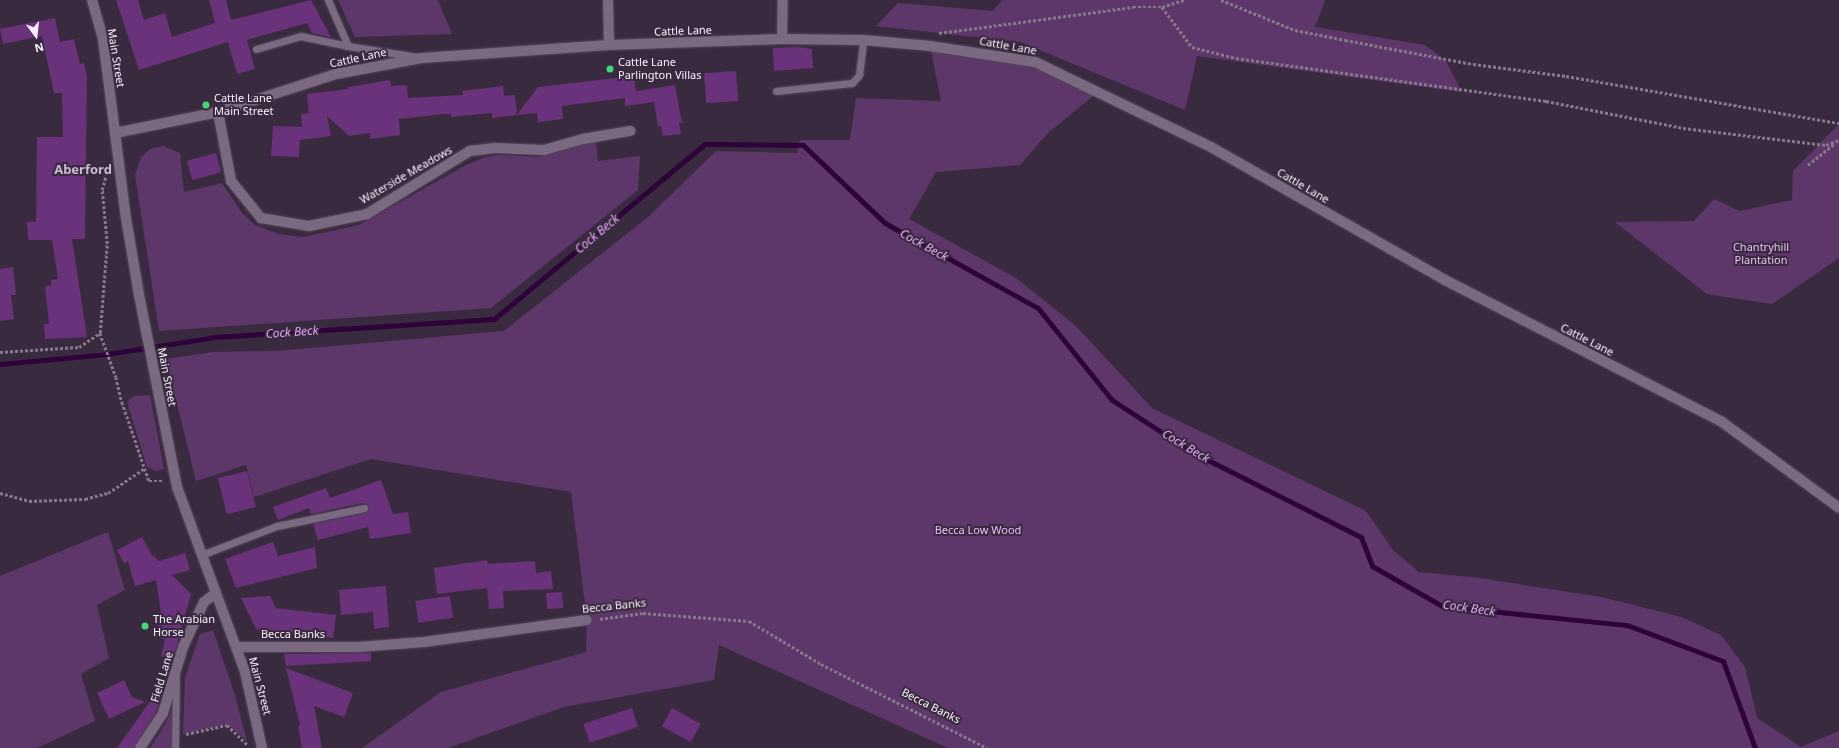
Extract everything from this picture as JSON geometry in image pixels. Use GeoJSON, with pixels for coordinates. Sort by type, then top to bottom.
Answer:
{"type":"FeatureCollection","features":[{"type":"Feature","properties":{"kind":"street","name":"Main Street"},"geometry":{"type":"LineString","coordinates":[[92,0],[103,39],[115,133],[139,295],[177,487],[236,647],[251,694],[261,744]]}},
{"type":"Feature","properties":{"kind":"street"},"geometry":{"type":"LineString","coordinates":[[608,0],[609,46]]}},
{"type":"Feature","properties":{"kind":"street"},"geometry":{"type":"LineString","coordinates":[[782,39],[783,0]]}},
{"type":"Feature","properties":{"kind":"street","name":"Cattle Lane"},"geometry":{"type":"LineString","coordinates":[[115,133],[218,112],[336,74],[422,58],[609,46],[782,39],[863,40],[930,46],[1035,62],[1211,147],[1445,280],[1722,422],[1839,508]]}},
{"type":"Feature","properties":{"kind":"street","name":"Waterside Meadows"},"geometry":{"type":"LineString","coordinates":[[218,112],[231,181],[261,218],[309,226],[367,214],[470,151],[495,148],[544,150],[583,139],[630,131]]}},
{"type":"Feature","properties":{"kind":"street","name":"Field Lane"},"geometry":{"type":"LineString","coordinates":[[140,748],[163,713],[183,647],[204,602],[216,593]]}},
{"type":"Feature","properties":{"kind":"street","name":"Becca Banks"},"geometry":{"type":"LineString","coordinates":[[236,647],[358,647],[431,641],[587,620]]}},
{"type":"Feature","properties":{"kind":"lane"},"geometry":{"type":"LineString","coordinates":[[328,0],[348,46]]}},
{"type":"Feature","properties":{"kind":"lane"},"geometry":{"type":"LineString","coordinates":[[256,49],[301,36],[348,46],[422,58]]}},
{"type":"Feature","properties":{"kind":"lane"},"geometry":{"type":"LineString","coordinates":[[776,91],[852,83],[859,75],[863,40]]}},
{"type":"Feature","properties":{"kind":"lane"},"geometry":{"type":"LineString","coordinates":[[202,555],[277,526],[364,508]]}},
{"type":"Feature","properties":{"kind":"lane"},"geometry":{"type":"LineString","coordinates":[[176,670],[176,748]]}},
{"type":"Feature","properties":{"kind":"path"},"geometry":{"type":"LineString","coordinates":[[937,34],[1133,7],[1162,7],[1184,0]]}},
{"type":"Feature","properties":{"kind":"path"},"geometry":{"type":"LineString","coordinates":[[1221,0],[1295,30],[1474,64],[1566,76],[1839,123]]}},
{"type":"Feature","properties":{"kind":"path"},"geometry":{"type":"LineString","coordinates":[[1162,7],[1192,47],[1236,58],[1546,101],[1682,128],[1826,145],[1838,141]]}},
{"type":"Feature","properties":{"kind":"path"},"geometry":{"type":"LineString","coordinates":[[1808,165],[1838,141]]}},
{"type":"Feature","properties":{"kind":"path"},"geometry":{"type":"LineString","coordinates":[[107,169],[102,190],[107,244],[100,333],[116,376],[122,402],[149,481],[162,481],[177,487]]}},
{"type":"Feature","properties":{"kind":"path"},"geometry":{"type":"LineString","coordinates":[[0,352],[79,347],[100,333]]}},
{"type":"Feature","properties":{"kind":"path"},"geometry":{"type":"LineString","coordinates":[[0,493],[29,501],[85,499],[108,493],[145,468]]}},
{"type":"Feature","properties":{"kind":"path","name":"Becca Banks"},"geometry":{"type":"LineString","coordinates":[[587,620],[644,614],[749,621],[821,664],[987,748]]}},
{"type":"Feature","properties":{"kind":"path"},"geometry":{"type":"LineString","coordinates":[[176,736],[227,725],[247,744],[261,744]]}},
{"type":"Feature","properties":{"kind":"green space"},"geometry":{"type":"Polygon","coordinates":[[[338,0],[438,0],[452,34],[355,37],[338,0]]]}},
{"type":"Feature","properties":{"kind":"green space"},"geometry":{"type":"Polygon","coordinates":[[[1002,0],[1325,0],[1315,27],[1425,45],[1446,61],[1462,92],[1197,56],[1185,110],[1020,42],[876,26],[898,3],[993,11],[1002,0]]]}},
{"type":"Feature","properties":{"kind":"green space","name":"Becca Low Wood"},"geometry":{"type":"Polygon","coordinates":[[[930,46],[1035,62],[1098,92],[1048,133],[1020,165],[936,172],[909,219],[1016,278],[1076,326],[1152,408],[1366,511],[1393,550],[1419,572],[1480,578],[1601,597],[1681,617],[1721,635],[1745,667],[1757,718],[1801,747],[1839,731],[1839,748],[948,748],[719,645],[714,680],[564,707],[448,748],[362,748],[441,692],[586,652],[587,620],[571,492],[371,459],[254,497],[246,465],[196,481],[166,359],[213,352],[277,351],[504,331],[648,217],[716,151],[797,153],[800,140],[850,140],[856,98],[941,101],[930,46]]]}},
{"type":"Feature","properties":{"kind":"green space","name":"Chantryhill Plantation"},"geometry":{"type":"Polygon","coordinates":[[[1839,124],[1839,258],[1772,304],[1707,294],[1615,222],[1694,221],[1714,199],[1740,211],[1792,200],[1793,171],[1839,124]]]}},
{"type":"Feature","properties":{"kind":"green space"},"geometry":{"type":"Polygon","coordinates":[[[596,142],[598,161],[640,156],[638,190],[491,308],[159,331],[135,175],[141,157],[150,149],[163,146],[180,153],[184,192],[222,183],[242,213],[255,225],[279,234],[303,237],[359,225],[466,165],[483,158],[498,155],[538,157],[596,142]]]}},
{"type":"Feature","properties":{"kind":"green space"},"geometry":{"type":"Polygon","coordinates":[[[150,395],[164,469],[156,471],[147,467],[127,402],[134,396],[150,395]]]}},
{"type":"Feature","properties":{"kind":"green space"},"geometry":{"type":"Polygon","coordinates":[[[108,532],[125,590],[97,605],[109,658],[81,674],[95,721],[37,748],[0,748],[0,576],[108,532]]]}},
{"type":"Feature","properties":{"kind":"green space"},"geometry":{"type":"Polygon","coordinates":[[[213,630],[234,692],[247,741],[227,724],[183,734],[185,678],[200,634],[213,630]]]}},
{"type":"Feature","properties":{"kind":"green space"},"geometry":{"type":"Polygon","coordinates":[[[173,709],[172,748],[150,748],[161,731],[173,709]]]}},
{"type":"Feature","properties":{"kind":"building"},"geometry":{"type":"Polygon","coordinates":[[[116,0],[138,0],[144,20],[165,13],[172,37],[215,23],[209,0],[226,0],[231,20],[311,0],[331,37],[312,33],[307,23],[247,40],[255,69],[237,74],[228,42],[139,70],[116,0]]]}},
{"type":"Feature","properties":{"kind":"building"},"geometry":{"type":"Polygon","coordinates":[[[55,18],[60,42],[74,39],[80,64],[84,63],[87,76],[85,239],[72,239],[87,337],[45,339],[44,324],[49,324],[45,286],[51,286],[51,280],[58,279],[52,240],[28,240],[27,222],[36,222],[37,137],[63,137],[62,93],[54,93],[42,36],[3,44],[0,29],[55,18]]]}},
{"type":"Feature","properties":{"kind":"building"},"geometry":{"type":"Polygon","coordinates":[[[798,47],[812,49],[813,68],[774,71],[773,48],[798,47]]]}},
{"type":"Feature","properties":{"kind":"building"},"geometry":{"type":"Polygon","coordinates":[[[736,71],[738,101],[706,103],[704,73],[736,71]]]}},
{"type":"Feature","properties":{"kind":"building"},"geometry":{"type":"Polygon","coordinates":[[[634,76],[636,91],[675,85],[682,123],[679,123],[681,134],[663,136],[661,126],[658,126],[654,102],[625,106],[625,98],[562,106],[563,119],[538,122],[537,113],[517,115],[538,87],[634,76]]]}},
{"type":"Feature","properties":{"kind":"building"},"geometry":{"type":"Polygon","coordinates":[[[390,80],[391,86],[407,85],[408,98],[463,95],[462,91],[503,86],[504,96],[515,95],[517,115],[492,118],[492,113],[451,117],[451,114],[443,114],[399,119],[400,135],[370,139],[370,133],[349,136],[327,116],[331,136],[300,140],[299,157],[271,156],[273,126],[302,127],[301,114],[309,113],[307,94],[348,89],[348,87],[390,80]]]}},
{"type":"Feature","properties":{"kind":"building"},"geometry":{"type":"Polygon","coordinates":[[[216,153],[221,172],[192,180],[187,161],[216,153]]]}},
{"type":"Feature","properties":{"kind":"building"},"geometry":{"type":"Polygon","coordinates":[[[13,267],[16,295],[11,295],[14,319],[0,321],[0,269],[13,267]]]}},
{"type":"Feature","properties":{"kind":"building"},"geometry":{"type":"Polygon","coordinates":[[[247,471],[256,507],[227,514],[218,478],[247,471]]]}},
{"type":"Feature","properties":{"kind":"building"},"geometry":{"type":"Polygon","coordinates":[[[381,480],[393,514],[408,512],[411,533],[370,539],[368,527],[318,540],[313,524],[365,513],[369,510],[368,505],[363,503],[311,514],[309,508],[278,520],[273,507],[326,488],[330,498],[381,480]]]}},
{"type":"Feature","properties":{"kind":"building"},"geometry":{"type":"Polygon","coordinates":[[[142,537],[154,559],[153,555],[159,561],[185,553],[190,570],[172,575],[191,594],[173,659],[161,656],[165,639],[155,637],[161,614],[156,580],[135,586],[128,561],[124,563],[117,550],[142,537]]]}},
{"type":"Feature","properties":{"kind":"building"},"geometry":{"type":"Polygon","coordinates":[[[273,542],[278,556],[315,547],[317,568],[236,588],[225,559],[273,542]]]}},
{"type":"Feature","properties":{"kind":"building"},"geometry":{"type":"Polygon","coordinates":[[[487,560],[488,564],[535,561],[536,573],[551,571],[553,589],[503,591],[504,608],[489,609],[487,588],[437,594],[434,568],[487,560]]]}},
{"type":"Feature","properties":{"kind":"building"},"geometry":{"type":"Polygon","coordinates":[[[386,586],[389,627],[374,629],[373,612],[341,615],[339,590],[386,586]]]}},
{"type":"Feature","properties":{"kind":"building"},"geometry":{"type":"Polygon","coordinates":[[[562,592],[563,608],[547,609],[546,593],[562,592]]]}},
{"type":"Feature","properties":{"kind":"building"},"geometry":{"type":"Polygon","coordinates":[[[270,596],[276,608],[336,615],[333,638],[256,629],[241,598],[270,596]]]}},
{"type":"Feature","properties":{"kind":"building"},"geometry":{"type":"Polygon","coordinates":[[[450,596],[453,618],[418,623],[415,601],[450,596]]]}},
{"type":"Feature","properties":{"kind":"building"},"geometry":{"type":"Polygon","coordinates":[[[371,653],[371,661],[286,666],[284,654],[371,653]]]}},
{"type":"Feature","properties":{"kind":"building"},"geometry":{"type":"Polygon","coordinates":[[[286,668],[353,693],[344,717],[314,706],[322,748],[302,748],[298,726],[300,725],[286,668]]]}},
{"type":"Feature","properties":{"kind":"building"},"geometry":{"type":"Polygon","coordinates":[[[124,680],[132,697],[145,702],[109,719],[97,693],[124,680]]]}},
{"type":"Feature","properties":{"kind":"building"},"geometry":{"type":"Polygon","coordinates":[[[161,686],[164,688],[157,710],[134,748],[117,748],[161,686]]]}},
{"type":"Feature","properties":{"kind":"building"},"geometry":{"type":"Polygon","coordinates":[[[632,708],[638,727],[590,743],[583,724],[632,708]]]}},
{"type":"Feature","properties":{"kind":"building"},"geometry":{"type":"Polygon","coordinates":[[[672,708],[701,724],[691,742],[662,726],[672,708]]]}},
{"type":"Feature","properties":{"kind":"waterway","name":"Cock Beck"},"geometry":{"type":"LineString","coordinates":[[0,364],[107,354],[215,337],[494,319],[705,144],[803,145],[885,223],[1038,308],[1112,400],[1192,452],[1361,537],[1372,566],[1442,606],[1627,625],[1723,661],[1755,748]]}},
{"type":"Feature","properties":{"kind":"place","name":"Cattle Lane Parlington Villas"},"geometry":{"type":"Point","coordinates":[610,69]}},
{"type":"Feature","properties":{"kind":"place","name":"Cattle Lane Main Street"},"geometry":{"type":"Point","coordinates":[206,105]}},
{"type":"Feature","properties":{"kind":"place","name":"The Arabian Horse"},"geometry":{"type":"Point","coordinates":[145,626]}},
{"type":"Feature","properties":{"kind":"district","name":"Aberford"},"geometry":{"type":"Point","coordinates":[83,169]}}]}
